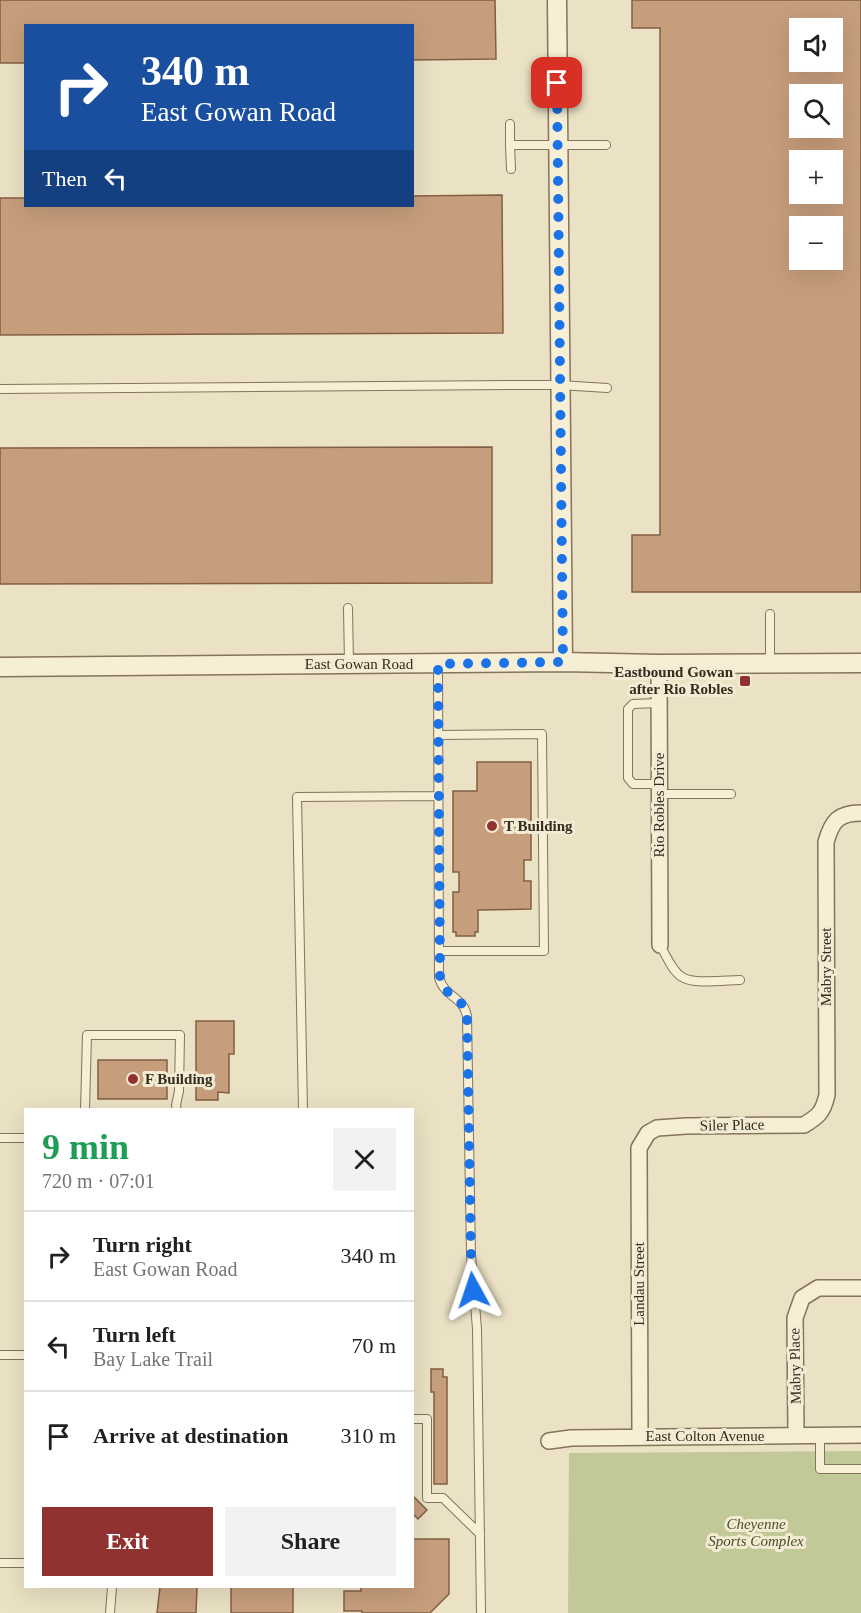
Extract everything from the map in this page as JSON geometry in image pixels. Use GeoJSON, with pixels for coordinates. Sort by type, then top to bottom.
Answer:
{"type":"FeatureCollection","features":[{"type":"Feature","properties":{"kind":"street"},"geometry":{"type":"LineString","coordinates":[[557,0],[563,662]]}},
{"type":"Feature","properties":{"kind":"street","name":"East Gowan Road"},"geometry":{"type":"LineString","coordinates":[[0,668],[563,662],[861,663]]}},
{"type":"Feature","properties":{"kind":"street","name":"Rio Robles Drive"},"geometry":{"type":"LineString","coordinates":[[658,664],[660,945]]}},
{"type":"Feature","properties":{"kind":"street","name":"Mabry Street"},"geometry":{"type":"LineString","coordinates":[[816,1118],[824,1109],[827,1095],[826,842],[830,827],[838,818],[848,813],[861,813]]}},
{"type":"Feature","properties":{"kind":"street","name":"Siler Place"},"geometry":{"type":"LineString","coordinates":[[648,1133],[657,1128],[686,1126],[804,1125],[816,1118]]}},
{"type":"Feature","properties":{"kind":"street","name":"Landau Street"},"geometry":{"type":"LineString","coordinates":[[640,1437],[639,1148],[648,1133]]}},
{"type":"Feature","properties":{"kind":"street","name":"Mabry Place"},"geometry":{"type":"LineString","coordinates":[[796,1436],[795,1318],[802,1298],[818,1288],[861,1288]]}},
{"type":"Feature","properties":{"kind":"street","name":"East Colton Avenue"},"geometry":{"type":"LineString","coordinates":[[549,1441],[571,1438],[861,1435]]}},
{"type":"Feature","properties":{"kind":"lane"},"geometry":{"type":"LineString","coordinates":[[510,124],[511,169]]}},
{"type":"Feature","properties":{"kind":"lane"},"geometry":{"type":"LineString","coordinates":[[510,146],[606,146]]}},
{"type":"Feature","properties":{"kind":"lane"},"geometry":{"type":"LineString","coordinates":[[0,390],[560,385],[607,387]]}},
{"type":"Feature","properties":{"kind":"lane"},"geometry":{"type":"LineString","coordinates":[[348,608],[349,664]]}},
{"type":"Feature","properties":{"kind":"lane"},"geometry":{"type":"LineString","coordinates":[[770,614],[770,663]]}},
{"type":"Feature","properties":{"kind":"lane"},"geometry":{"type":"LineString","coordinates":[[438,664],[440,978],[449,994],[462,1003],[467,1016],[471,1255],[477,1329],[481,1613]]}},
{"type":"Feature","properties":{"kind":"lane"},"geometry":{"type":"LineString","coordinates":[[659,703],[633,704],[628,709],[628,778],[633,784],[659,789],[731,794]]}},
{"type":"Feature","properties":{"kind":"lane"},"geometry":{"type":"LineString","coordinates":[[438,735],[542,734],[544,939],[544,951],[439,951]]}},
{"type":"Feature","properties":{"kind":"lane"},"geometry":{"type":"LineString","coordinates":[[303,1108],[297,797],[439,796]]}},
{"type":"Feature","properties":{"kind":"lane"},"geometry":{"type":"LineString","coordinates":[[660,945],[677,973],[684,979],[693,981],[740,980]]}},
{"type":"Feature","properties":{"kind":"lane"},"geometry":{"type":"LineString","coordinates":[[85,1108],[87,1035],[180,1035],[177,1108]]}},
{"type":"Feature","properties":{"kind":"lane"},"geometry":{"type":"LineString","coordinates":[[0,1138],[24,1138]]}},
{"type":"Feature","properties":{"kind":"lane"},"geometry":{"type":"LineString","coordinates":[[0,1355],[24,1355]]}},
{"type":"Feature","properties":{"kind":"lane"},"geometry":{"type":"LineString","coordinates":[[414,1419],[427,1419],[427,1498],[443,1498],[480,1534]]}},
{"type":"Feature","properties":{"kind":"lane"},"geometry":{"type":"LineString","coordinates":[[820,1435],[820,1469],[861,1469]]}},
{"type":"Feature","properties":{"kind":"lane"},"geometry":{"type":"LineString","coordinates":[[0,1563],[24,1563]]}},
{"type":"Feature","properties":{"kind":"lane"},"geometry":{"type":"LineString","coordinates":[[110,1613],[113,1588]]}},
{"type":"Feature","properties":{"kind":"green space","name":"Cheyenne Sports Complex"},"geometry":{"type":"Polygon","coordinates":[[[861,1451],[861,1613],[568,1613],[569,1453],[861,1451]]]}},
{"type":"Feature","properties":{"kind":"building"},"geometry":{"type":"Polygon","coordinates":[[[0,0],[495,0],[496,59],[414,60],[414,24],[24,24],[24,63],[0,63],[0,0]]]}},
{"type":"Feature","properties":{"kind":"building"},"geometry":{"type":"Polygon","coordinates":[[[632,0],[861,0],[861,592],[632,592],[632,535],[660,535],[660,28],[632,28],[632,0]]]}},
{"type":"Feature","properties":{"kind":"building"},"geometry":{"type":"Polygon","coordinates":[[[502,195],[503,333],[0,335],[0,198],[24,198],[24,207],[414,207],[414,196],[502,195]]]}},
{"type":"Feature","properties":{"kind":"building"},"geometry":{"type":"Polygon","coordinates":[[[492,447],[492,583],[0,584],[0,448],[492,447]]]}},
{"type":"Feature","properties":{"kind":"building","name":"T Building"},"geometry":{"type":"Polygon","coordinates":[[[477,762],[531,762],[531,860],[524,860],[524,881],[531,881],[531,909],[478,910],[478,932],[475,932],[475,936],[456,936],[456,932],[453,932],[453,892],[459,892],[459,872],[453,872],[453,791],[477,791],[477,762]]]}},
{"type":"Feature","properties":{"kind":"building"},"geometry":{"type":"Polygon","coordinates":[[[196,1021],[234,1021],[234,1054],[229,1054],[229,1093],[218,1092],[218,1100],[196,1100],[196,1021]]]}},
{"type":"Feature","properties":{"kind":"building","name":"F Building"},"geometry":{"type":"Polygon","coordinates":[[[98,1060],[167,1060],[167,1099],[98,1099],[98,1060]]]}},
{"type":"Feature","properties":{"kind":"building"},"geometry":{"type":"Polygon","coordinates":[[[431,1369],[443,1369],[443,1377],[447,1377],[447,1484],[434,1484],[434,1392],[431,1392],[431,1369]]]}},
{"type":"Feature","properties":{"kind":"building"},"geometry":{"type":"Polygon","coordinates":[[[414,1497],[427,1510],[418,1519],[414,1515],[414,1497]]]}},
{"type":"Feature","properties":{"kind":"building"},"geometry":{"type":"Polygon","coordinates":[[[414,1539],[449,1539],[449,1594],[430,1613],[344,1611],[344,1591],[361,1591],[361,1588],[414,1588],[414,1539]]]}},
{"type":"Feature","properties":{"kind":"building"},"geometry":{"type":"Polygon","coordinates":[[[160,1588],[197,1588],[196,1613],[157,1613],[160,1588]]]}},
{"type":"Feature","properties":{"kind":"building"},"geometry":{"type":"Polygon","coordinates":[[[231,1588],[293,1588],[293,1613],[231,1613],[231,1588]]]}},
{"type":"Feature","properties":{"kind":"place","name":"Eastbound Gowan after Rio Robles"},"geometry":{"type":"Point","coordinates":[745,681]}},
{"type":"Feature","properties":{"kind":"place","name":"T Building"},"geometry":{"type":"Point","coordinates":[492,826]}},
{"type":"Feature","properties":{"kind":"place","name":"F Building"},"geometry":{"type":"Point","coordinates":[133,1079]}},
{"type":"Feature","properties":{"kind":"route"},"geometry":{"type":"LineString","coordinates":[[473,1290],[467,1016],[462,1003],[444,990],[440,978],[438,664],[563,662],[557,83]]}}]}
